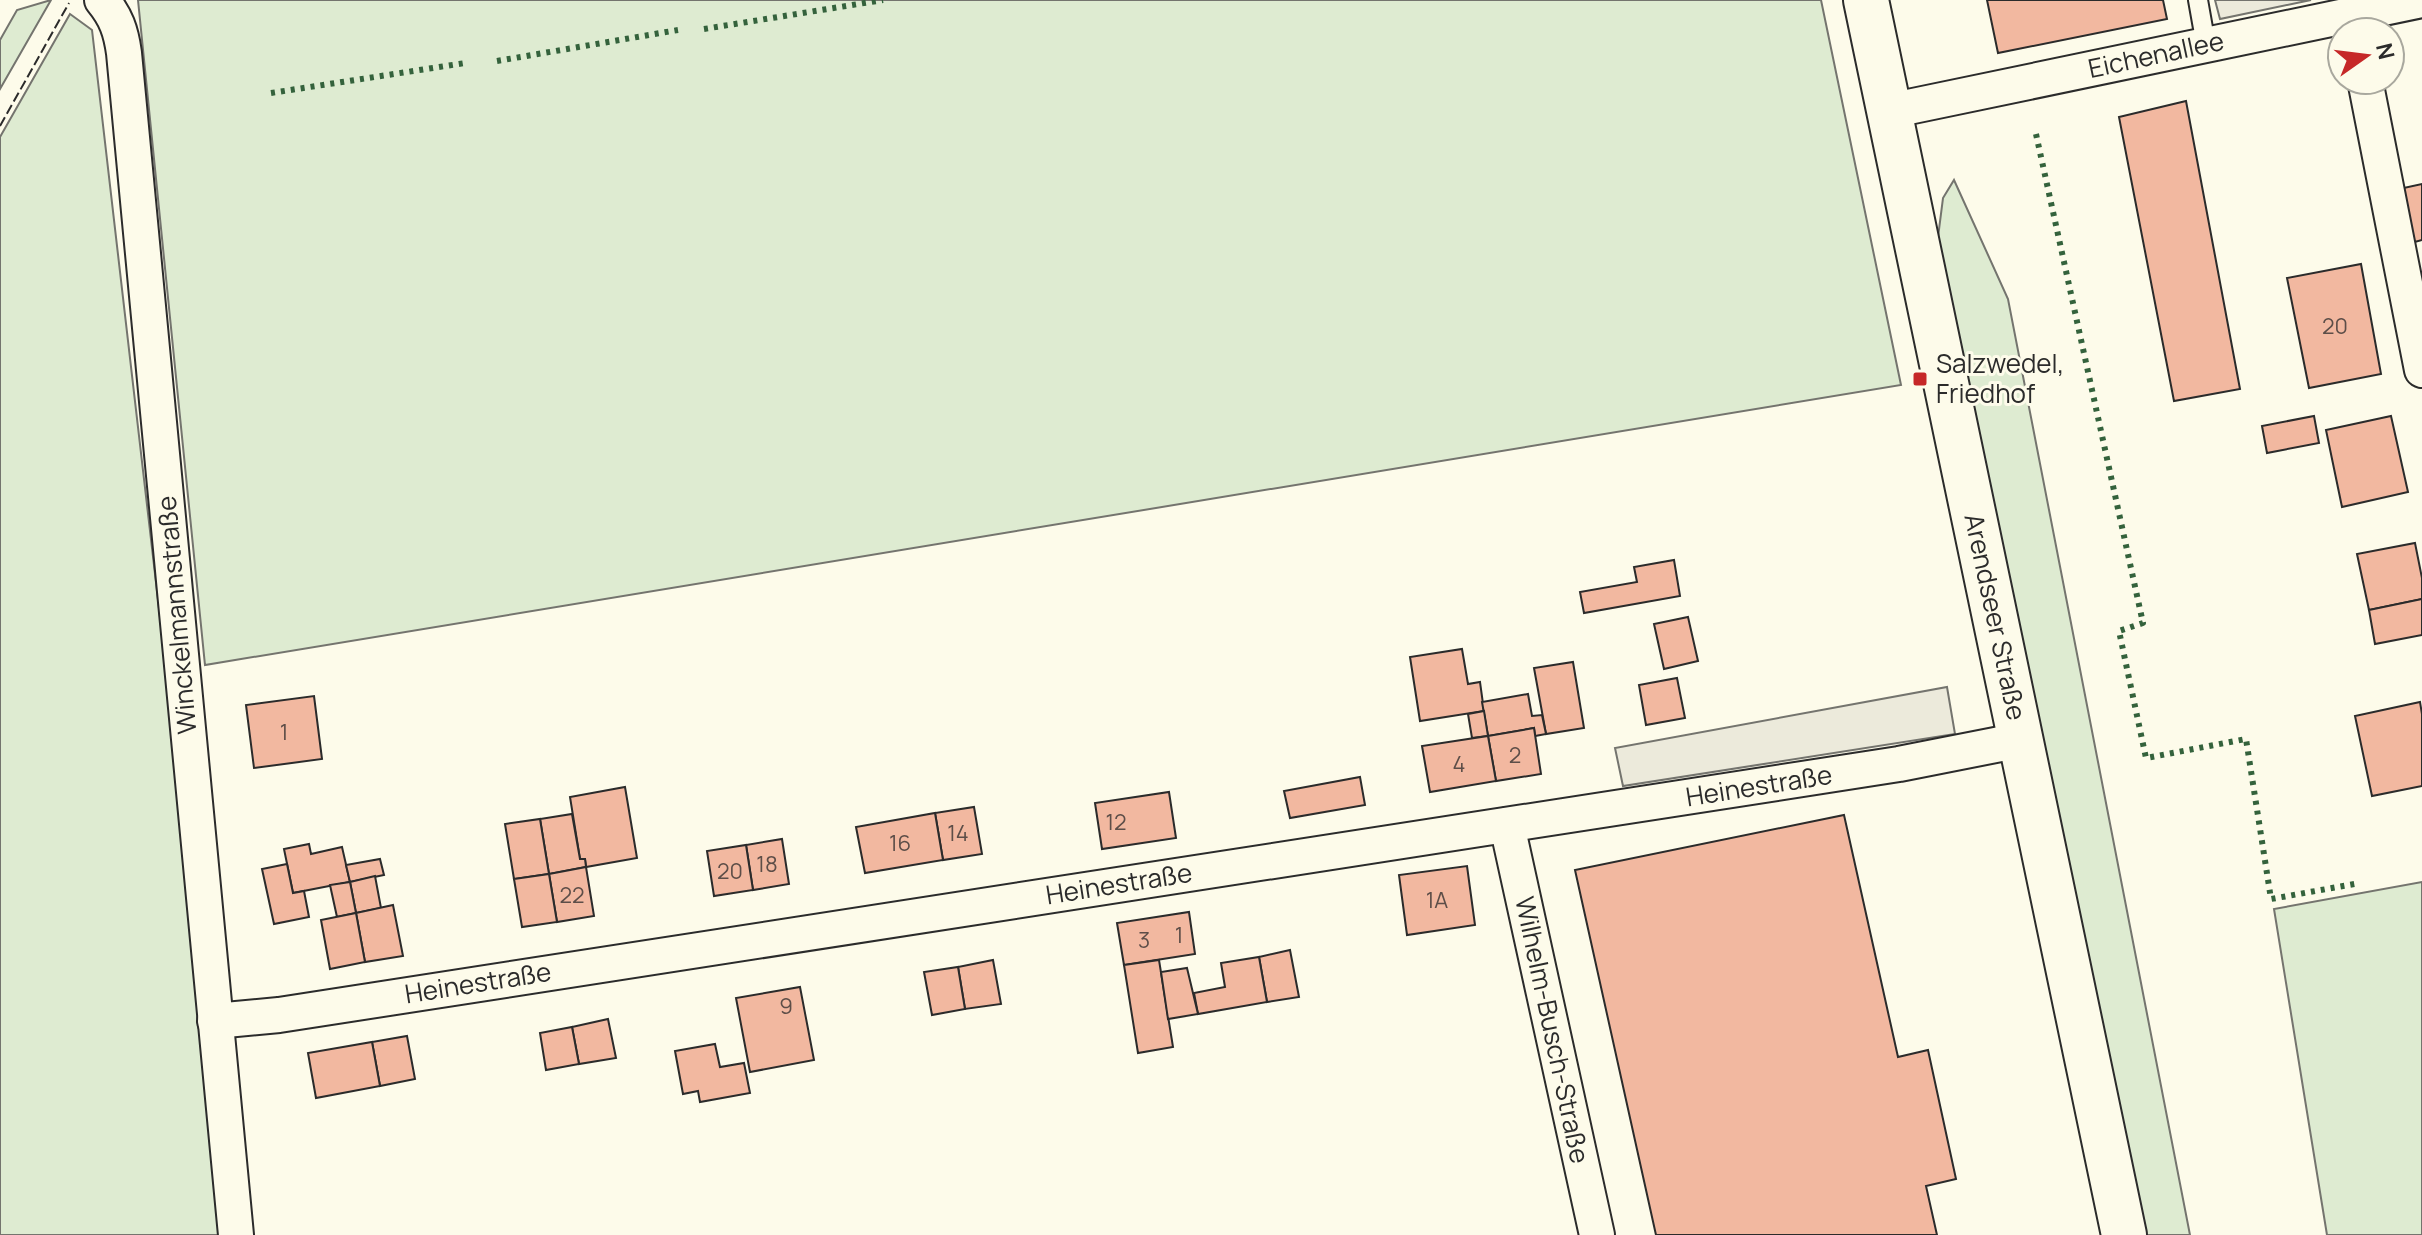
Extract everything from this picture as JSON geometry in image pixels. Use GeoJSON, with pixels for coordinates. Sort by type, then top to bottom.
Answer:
{"type":"FeatureCollection","features":[{"type":"Feature","properties":{"kind":"main road","name":"Arendseer Straße"},"geometry":{"type":"LineString","coordinates":[[1866,0],[2124,1235]]}},
{"type":"Feature","properties":{"kind":"street","name":"Winckelmannstraße"},"geometry":{"type":"LineString","coordinates":[[102,0],[115,16],[122,33],[236,1235]]}},
{"type":"Feature","properties":{"kind":"street","name":"Eichenallee"},"geometry":{"type":"LineString","coordinates":[[2375,16],[2422,0]]}},
{"type":"Feature","properties":{"kind":"street","name":"Eichenallee"},"geometry":{"type":"LineString","coordinates":[[1889,111],[2206,45],[2326,27]]}},
{"type":"Feature","properties":{"kind":"street"},"geometry":{"type":"LineString","coordinates":[[2368,96],[2420,361]]}},
{"type":"Feature","properties":{"kind":"street","name":"Heinestraße"},"geometry":{"type":"LineString","coordinates":[[215,1021],[279,1015],[1507,825],[1899,764],[2021,740]]}},
{"type":"Feature","properties":{"kind":"street","name":"Wilhelm-Busch-Straße"},"geometry":{"type":"LineString","coordinates":[[1507,825],[1597,1235]]}},
{"type":"Feature","properties":{"kind":"lane"},"geometry":{"type":"LineString","coordinates":[[2198,0],[2206,45]]}},
{"type":"Feature","properties":{"kind":"green space"},"geometry":{"type":"Polygon","coordinates":[[[51,0],[0,89],[0,40],[17,10],[51,0]]]}},
{"type":"Feature","properties":{"kind":"green space"},"geometry":{"type":"Polygon","coordinates":[[[138,0],[1821,0],[1901,385],[205,665],[138,0]]]}},
{"type":"Feature","properties":{"kind":"green space"},"geometry":{"type":"Polygon","coordinates":[[[70,14],[92,30],[166,669],[222,1235],[0,1235],[0,137],[70,14]]]}},
{"type":"Feature","properties":{"kind":"green space"},"geometry":{"type":"Polygon","coordinates":[[[1954,180],[2008,299],[2190,1235],[2146,1235],[1937,245],[1943,198],[1954,180]]]}},
{"type":"Feature","properties":{"kind":"green space"},"geometry":{"type":"Polygon","coordinates":[[[2422,882],[2422,1235],[2327,1235],[2274,909],[2422,882]]]}},
{"type":"Feature","properties":{"kind":"shaded area"},"geometry":{"type":"Polygon","coordinates":[[[2215,0],[2311,0],[2220,19],[2215,0]]]}},
{"type":"Feature","properties":{"kind":"shaded area"},"geometry":{"type":"Polygon","coordinates":[[[1947,687],[1955,734],[1623,786],[1615,748],[1947,687]]]}},
{"type":"Feature","properties":{"kind":"building"},"geometry":{"type":"Polygon","coordinates":[[[1987,0],[2163,0],[2167,19],[1998,53],[1987,0]]]}},
{"type":"Feature","properties":{"kind":"building"},"geometry":{"type":"Polygon","coordinates":[[[2186,101],[2240,389],[2174,401],[2119,117],[2186,101]]]}},
{"type":"Feature","properties":{"kind":"building"},"geometry":{"type":"Polygon","coordinates":[[[2422,184],[2422,240],[2411,243],[2399,189],[2422,184]]]}},
{"type":"Feature","properties":{"kind":"building"},"geometry":{"type":"Polygon","coordinates":[[[2361,264],[2381,374],[2309,388],[2287,278],[2361,264]]]}},
{"type":"Feature","properties":{"kind":"building"},"geometry":{"type":"Polygon","coordinates":[[[2314,416],[2319,443],[2267,453],[2262,426],[2314,416]]]}},
{"type":"Feature","properties":{"kind":"building"},"geometry":{"type":"Polygon","coordinates":[[[2391,416],[2408,492],[2342,507],[2326,430],[2391,416]]]}},
{"type":"Feature","properties":{"kind":"building"},"geometry":{"type":"Polygon","coordinates":[[[2415,543],[2422,578],[2422,599],[2369,610],[2357,554],[2415,543]]]}},
{"type":"Feature","properties":{"kind":"building"},"geometry":{"type":"Polygon","coordinates":[[[1674,560],[1680,596],[1584,613],[1580,592],[1637,582],[1634,567],[1674,560]]]}},
{"type":"Feature","properties":{"kind":"building"},"geometry":{"type":"Polygon","coordinates":[[[2422,599],[2422,635],[2375,644],[2369,610],[2422,599]]]}},
{"type":"Feature","properties":{"kind":"building"},"geometry":{"type":"Polygon","coordinates":[[[1688,617],[1698,661],[1664,669],[1654,624],[1688,617]]]}},
{"type":"Feature","properties":{"kind":"building"},"geometry":{"type":"Polygon","coordinates":[[[1462,649],[1468,684],[1480,682],[1484,711],[1420,721],[1410,657],[1462,649]]]}},
{"type":"Feature","properties":{"kind":"building"},"geometry":{"type":"Polygon","coordinates":[[[1573,662],[1584,728],[1546,734],[1534,668],[1573,662]]]}},
{"type":"Feature","properties":{"kind":"building"},"geometry":{"type":"Polygon","coordinates":[[[1677,678],[1685,718],[1646,725],[1639,685],[1677,678]]]}},
{"type":"Feature","properties":{"kind":"building"},"geometry":{"type":"Polygon","coordinates":[[[1528,694],[1532,716],[1542,715],[1546,734],[1535,736],[1534,728],[1488,736],[1482,702],[1528,694]]]}},
{"type":"Feature","properties":{"kind":"building"},"geometry":{"type":"Polygon","coordinates":[[[314,696],[322,759],[254,768],[246,705],[314,696]]]}},
{"type":"Feature","properties":{"kind":"building"},"geometry":{"type":"Polygon","coordinates":[[[2420,702],[2422,786],[2372,796],[2355,716],[2420,702]]]}},
{"type":"Feature","properties":{"kind":"building"},"geometry":{"type":"Polygon","coordinates":[[[1484,711],[1488,736],[1472,738],[1468,714],[1484,711]]]}},
{"type":"Feature","properties":{"kind":"building"},"geometry":{"type":"Polygon","coordinates":[[[1534,728],[1541,774],[1496,781],[1488,736],[1534,728]]]}},
{"type":"Feature","properties":{"kind":"building"},"geometry":{"type":"Polygon","coordinates":[[[1488,736],[1496,781],[1430,792],[1422,746],[1488,736]]]}},
{"type":"Feature","properties":{"kind":"building"},"geometry":{"type":"Polygon","coordinates":[[[1360,777],[1365,805],[1290,818],[1284,791],[1360,777]]]}},
{"type":"Feature","properties":{"kind":"building"},"geometry":{"type":"Polygon","coordinates":[[[625,787],[637,858],[586,867],[585,859],[580,859],[570,797],[625,787]]]}},
{"type":"Feature","properties":{"kind":"building"},"geometry":{"type":"Polygon","coordinates":[[[1169,792],[1176,838],[1102,849],[1095,803],[1169,792]]]}},
{"type":"Feature","properties":{"kind":"building"},"geometry":{"type":"Polygon","coordinates":[[[974,807],[982,854],[943,860],[935,813],[974,807]]]}},
{"type":"Feature","properties":{"kind":"building"},"geometry":{"type":"Polygon","coordinates":[[[935,813],[943,860],[865,873],[856,827],[935,813]]]}},
{"type":"Feature","properties":{"kind":"building"},"geometry":{"type":"Polygon","coordinates":[[[572,814],[580,859],[585,859],[586,867],[549,874],[540,819],[572,814]]]}},
{"type":"Feature","properties":{"kind":"building"},"geometry":{"type":"Polygon","coordinates":[[[1844,815],[1898,1057],[1928,1050],[1956,1179],[1926,1186],[1937,1235],[1656,1235],[1575,870],[1844,815]]]}},
{"type":"Feature","properties":{"kind":"building"},"geometry":{"type":"Polygon","coordinates":[[[540,819],[549,874],[514,879],[505,824],[540,819]]]}},
{"type":"Feature","properties":{"kind":"building"},"geometry":{"type":"Polygon","coordinates":[[[782,839],[789,884],[753,890],[746,845],[782,839]]]}},
{"type":"Feature","properties":{"kind":"building"},"geometry":{"type":"Polygon","coordinates":[[[309,844],[311,854],[342,847],[350,882],[293,893],[284,849],[309,844]]]}},
{"type":"Feature","properties":{"kind":"building"},"geometry":{"type":"Polygon","coordinates":[[[746,845],[753,890],[714,896],[707,851],[746,845]]]}},
{"type":"Feature","properties":{"kind":"building"},"geometry":{"type":"Polygon","coordinates":[[[380,859],[384,875],[350,882],[346,865],[380,859]]]}},
{"type":"Feature","properties":{"kind":"building"},"geometry":{"type":"Polygon","coordinates":[[[287,864],[293,893],[304,891],[309,917],[274,924],[262,869],[287,864]]]}},
{"type":"Feature","properties":{"kind":"building"},"geometry":{"type":"Polygon","coordinates":[[[1467,866],[1475,925],[1407,935],[1399,875],[1467,866]]]}},
{"type":"Feature","properties":{"kind":"building"},"geometry":{"type":"Polygon","coordinates":[[[586,867],[594,916],[557,922],[549,874],[586,867]]]}},
{"type":"Feature","properties":{"kind":"building"},"geometry":{"type":"Polygon","coordinates":[[[549,874],[557,922],[522,927],[514,879],[549,874]]]}},
{"type":"Feature","properties":{"kind":"building"},"geometry":{"type":"Polygon","coordinates":[[[375,876],[381,908],[356,913],[350,882],[375,876]]]}},
{"type":"Feature","properties":{"kind":"building"},"geometry":{"type":"Polygon","coordinates":[[[350,882],[356,913],[337,917],[330,885],[350,882]]]}},
{"type":"Feature","properties":{"kind":"building"},"geometry":{"type":"Polygon","coordinates":[[[393,905],[403,956],[365,962],[356,913],[393,905]]]}},
{"type":"Feature","properties":{"kind":"building"},"geometry":{"type":"Polygon","coordinates":[[[1189,912],[1195,954],[1124,965],[1117,923],[1189,912]]]}},
{"type":"Feature","properties":{"kind":"building"},"geometry":{"type":"Polygon","coordinates":[[[356,913],[365,962],[330,969],[321,920],[356,913]]]}},
{"type":"Feature","properties":{"kind":"building"},"geometry":{"type":"Polygon","coordinates":[[[1290,950],[1299,997],[1267,1002],[1259,957],[1290,950]]]}},
{"type":"Feature","properties":{"kind":"building"},"geometry":{"type":"Polygon","coordinates":[[[1259,957],[1267,1002],[1198,1014],[1194,993],[1225,987],[1221,963],[1259,957]]]}},
{"type":"Feature","properties":{"kind":"building"},"geometry":{"type":"Polygon","coordinates":[[[993,960],[1001,1004],[965,1009],[958,967],[993,960]]]}},
{"type":"Feature","properties":{"kind":"building"},"geometry":{"type":"Polygon","coordinates":[[[1159,960],[1173,1047],[1138,1053],[1124,965],[1159,960]]]}},
{"type":"Feature","properties":{"kind":"building"},"geometry":{"type":"Polygon","coordinates":[[[958,967],[965,1009],[932,1015],[924,972],[958,967]]]}},
{"type":"Feature","properties":{"kind":"building"},"geometry":{"type":"Polygon","coordinates":[[[1187,968],[1198,1014],[1168,1019],[1161,972],[1187,968]]]}},
{"type":"Feature","properties":{"kind":"building"},"geometry":{"type":"Polygon","coordinates":[[[800,987],[814,1060],[750,1072],[736,998],[800,987]]]}},
{"type":"Feature","properties":{"kind":"building"},"geometry":{"type":"Polygon","coordinates":[[[608,1019],[616,1058],[579,1064],[572,1027],[608,1019]]]}},
{"type":"Feature","properties":{"kind":"building"},"geometry":{"type":"Polygon","coordinates":[[[572,1027],[579,1064],[546,1070],[540,1033],[572,1027]]]}},
{"type":"Feature","properties":{"kind":"building"},"geometry":{"type":"Polygon","coordinates":[[[407,1036],[415,1079],[380,1086],[372,1042],[407,1036]]]}},
{"type":"Feature","properties":{"kind":"building"},"geometry":{"type":"Polygon","coordinates":[[[372,1042],[380,1086],[316,1098],[308,1053],[372,1042]]]}},
{"type":"Feature","properties":{"kind":"building"},"geometry":{"type":"Polygon","coordinates":[[[715,1044],[720,1067],[744,1063],[750,1093],[700,1102],[698,1091],[683,1094],[675,1051],[715,1044]]]}},
{"type":"Feature","properties":{"kind":"hedge"},"geometry":{"type":"LineString","coordinates":[[704,29],[883,0]]}},
{"type":"Feature","properties":{"kind":"hedge"},"geometry":{"type":"LineString","coordinates":[[497,61],[678,30]]}},
{"type":"Feature","properties":{"kind":"hedge"},"geometry":{"type":"LineString","coordinates":[[271,93],[465,63]]}},
{"type":"Feature","properties":{"kind":"hedge"},"geometry":{"type":"LineString","coordinates":[[2036,134],[2143,623],[2119,631],[2146,758],[2246,739],[2271,899],[2360,883]]}},
{"type":"Feature","properties":{"kind":"fence"},"geometry":{"type":"LineString","coordinates":[[0,126],[69,3]]}},
{"type":"Feature","properties":{"kind":"place","name":"Salzwedel, Friedhof"},"geometry":{"type":"Point","coordinates":[1920,379]}}]}
